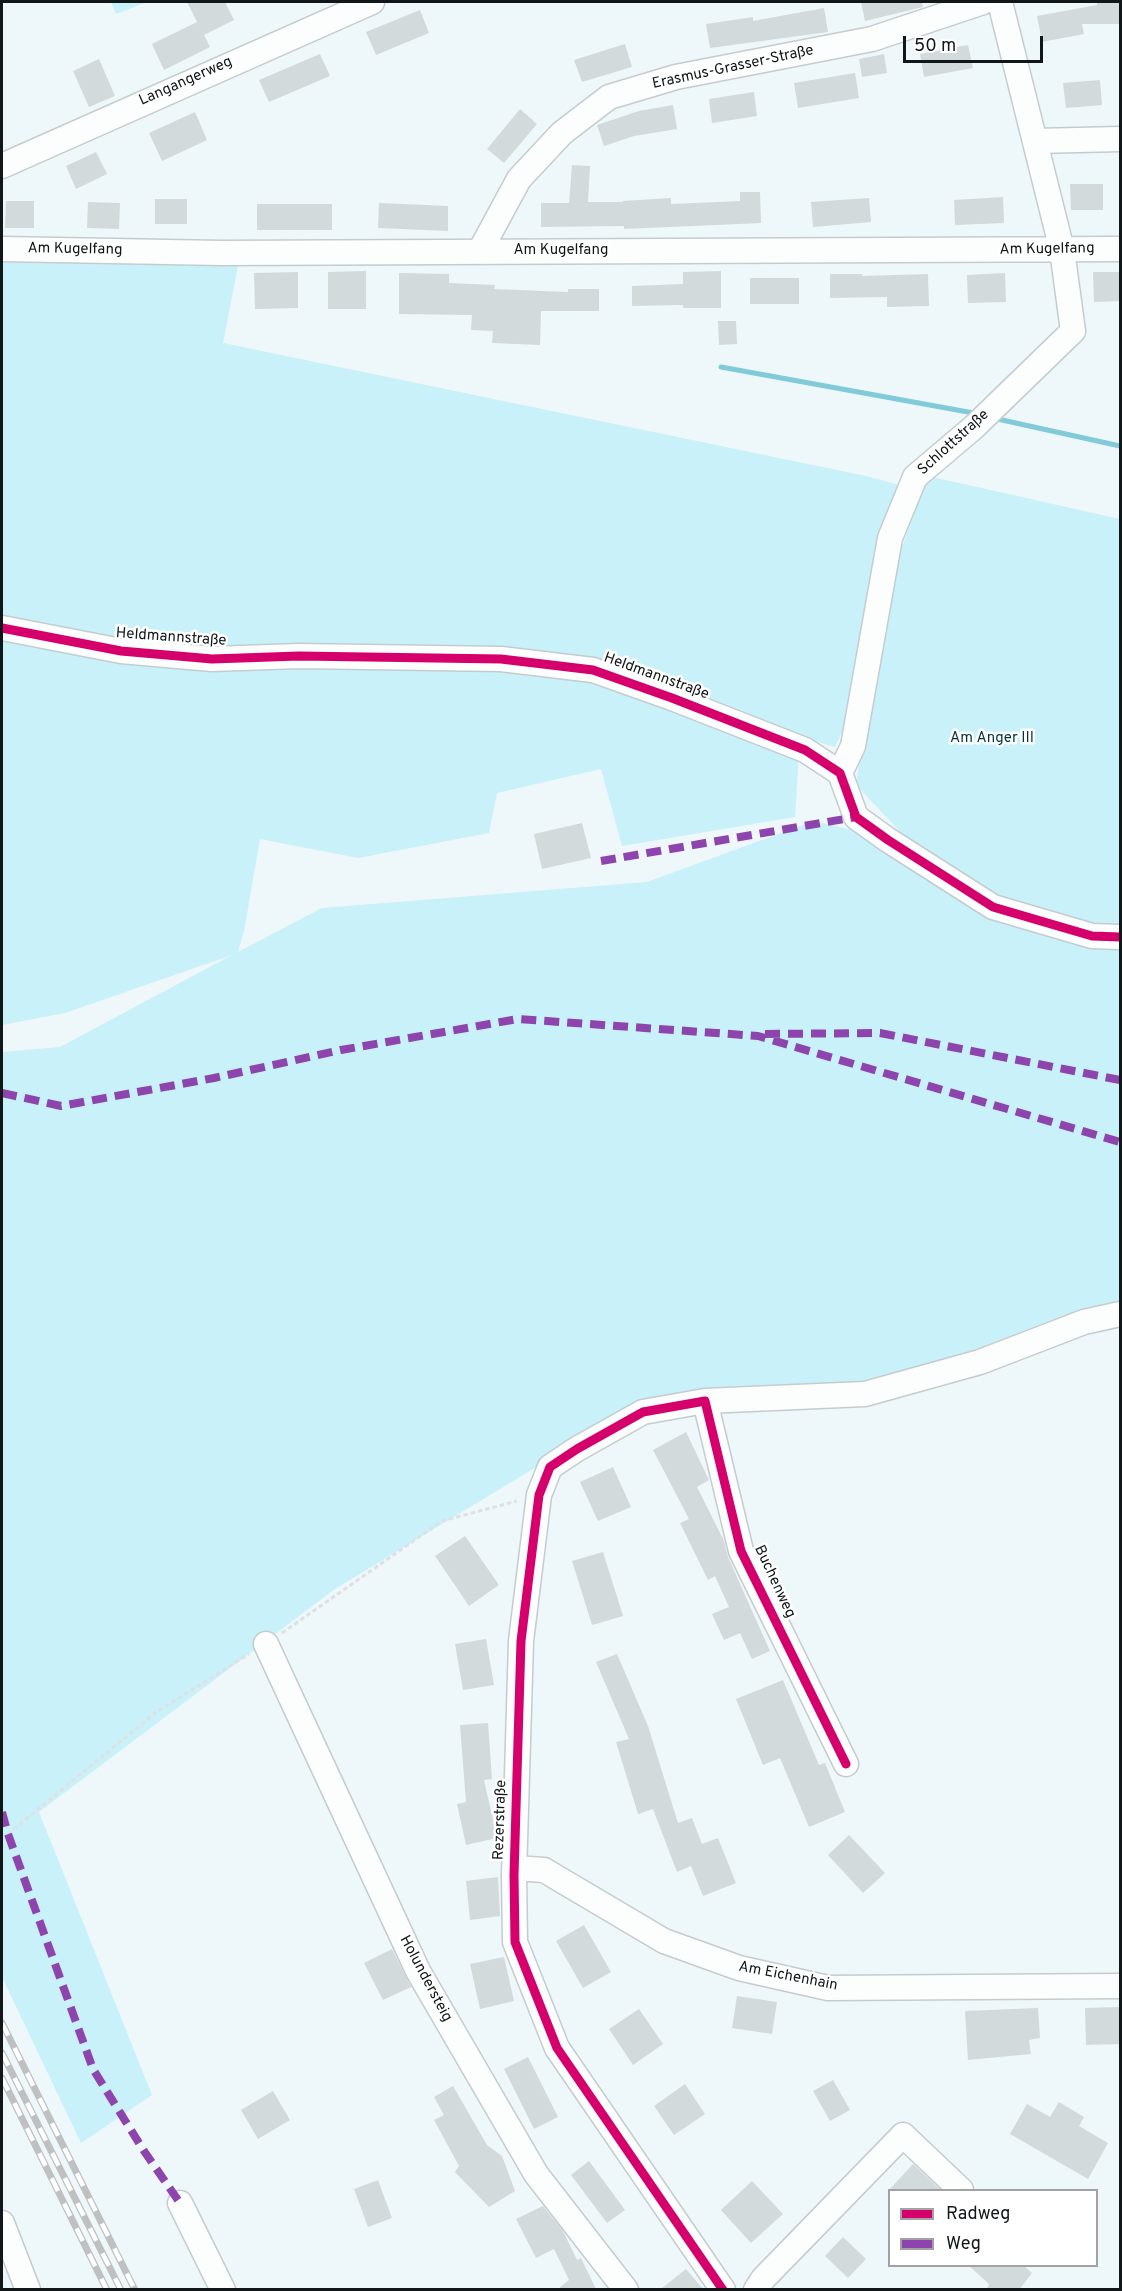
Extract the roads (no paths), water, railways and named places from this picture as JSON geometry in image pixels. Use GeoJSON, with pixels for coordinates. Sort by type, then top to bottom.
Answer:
{"type":"FeatureCollection","features":[{"type":"Feature","properties":{"kind":"street","name":"Langangerweg"},"geometry":{"type":"LineString","coordinates":[[2,166],[193,79],[372,2]]}},
{"type":"Feature","properties":{"kind":"street","name":"Erasmus-Grasser-Straße"},"geometry":{"type":"LineString","coordinates":[[480,251],[519,179],[562,133],[609,97],[676,77],[872,39],[983,2]]}},
{"type":"Feature","properties":{"kind":"street","name":"Schlottstraße"},"geometry":{"type":"LineString","coordinates":[[840,773],[853,746],[890,538],[915,477],[974,427],[1073,331],[1062,250],[1000,2]]}},
{"type":"Feature","properties":{"kind":"street"},"geometry":{"type":"LineString","coordinates":[[1035,141],[1120,139]]}},
{"type":"Feature","properties":{"kind":"street","name":"Am Kugelfang"},"geometry":{"type":"LineString","coordinates":[[2,249],[222,253],[1120,249]]}},
{"type":"Feature","properties":{"kind":"street","name":"Heldmannstraße"},"geometry":{"type":"LineString","coordinates":[[2,628],[121,651],[212,659],[299,656],[501,659],[593,670],[805,750],[840,773]]}},
{"type":"Feature","properties":{"kind":"street"},"geometry":{"type":"LineString","coordinates":[[840,773],[856,817],[993,907],[1092,936],[1120,938]]}},
{"type":"Feature","properties":{"kind":"street","name":"Rezerstraße"},"geometry":{"type":"LineString","coordinates":[[723,2289],[557,2048],[515,1942],[514,1868],[521,1641],[539,1495],[550,1467],[643,1412],[705,1401],[865,1394],[980,1362],[1084,1322],[1120,1314]]}},
{"type":"Feature","properties":{"kind":"street","name":"Buchenweg"},"geometry":{"type":"LineString","coordinates":[[705,1401],[741,1551],[846,1764]]}},
{"type":"Feature","properties":{"kind":"street","name":"Holundersteig"},"geometry":{"type":"LineString","coordinates":[[266,1644],[418,1971],[536,2174],[626,2289]]}},
{"type":"Feature","properties":{"kind":"street","name":"Am Eichenhain"},"geometry":{"type":"LineString","coordinates":[[514,1868],[544,1870],[664,1941],[739,1968],[828,1988],[1120,1986]]}},
{"type":"Feature","properties":{"kind":"street"},"geometry":{"type":"LineString","coordinates":[[756,2289],[903,2135],[960,2189]]}},
{"type":"Feature","properties":{"kind":"street"},"geometry":{"type":"LineString","coordinates":[[180,2203],[223,2289]]}},
{"type":"Feature","properties":{"kind":"street"},"geometry":{"type":"LineString","coordinates":[[2,2223],[28,2289]]}},
{"type":"Feature","properties":{"kind":"waterway"},"geometry":{"type":"LineString","coordinates":[[721,367],[979,414]]}},
{"type":"Feature","properties":{"kind":"waterway"},"geometry":{"type":"LineString","coordinates":[[993,418],[1120,446]]}},
{"type":"Feature","properties":{"kind":"railway"},"geometry":{"type":"LineString","coordinates":[[2,2023],[135,2290]]}},
{"type":"Feature","properties":{"kind":"railway"},"geometry":{"type":"LineString","coordinates":[[2,2053],[121,2290]]}},
{"type":"Feature","properties":{"kind":"railway"},"geometry":{"type":"LineString","coordinates":[[2,2078],[107,2290]]}},
{"type":"Feature","properties":{"kind":"park label","name":"Am Anger III"},"geometry":{"type":"Point","coordinates":[992,739]}}]}
